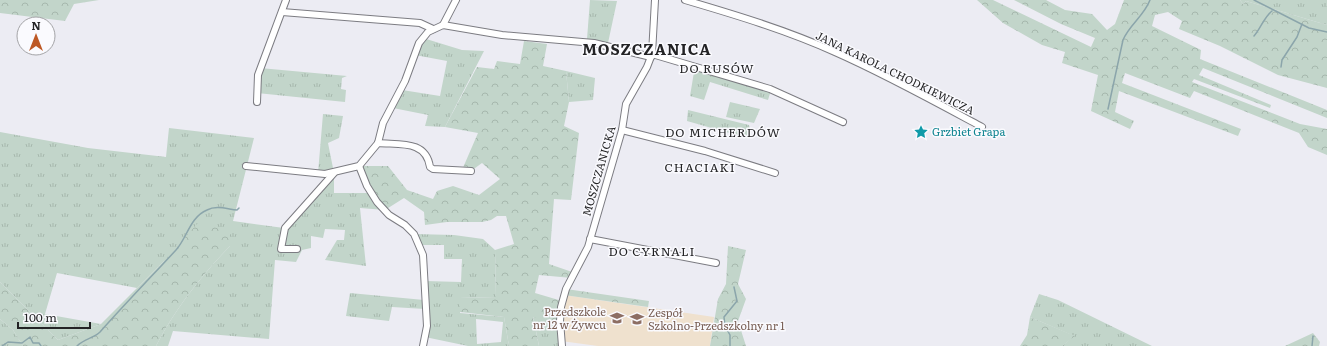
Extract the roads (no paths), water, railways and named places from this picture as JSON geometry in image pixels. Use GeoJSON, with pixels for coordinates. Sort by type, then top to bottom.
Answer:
{"type":"FeatureCollection","features":[{"type":"Feature","properties":{"kind":"street"},"geometry":{"type":"LineString","coordinates":[[257,102],[258,75],[286,0]]}},
{"type":"Feature","properties":{"kind":"street"},"geometry":{"type":"LineString","coordinates":[[443,25],[456,0]]}},
{"type":"Feature","properties":{"kind":"street","name":"MOSZCZANICKA"},"geometry":{"type":"LineString","coordinates":[[562,346],[559,328],[560,307],[566,289],[590,239],[622,130],[626,104],[647,67],[651,55],[655,0]]}},
{"type":"Feature","properties":{"kind":"street","name":"JANA KAROLA CHODKIEWICZA"},"geometry":{"type":"LineString","coordinates":[[685,0],[758,22],[835,52],[925,96],[982,127]]}},
{"type":"Feature","properties":{"kind":"street"},"geometry":{"type":"LineString","coordinates":[[282,12],[420,24],[433,29]]}},
{"type":"Feature","properties":{"kind":"street"},"geometry":{"type":"LineString","coordinates":[[246,166],[325,174],[359,166],[365,161],[378,143],[383,123],[405,81],[419,43],[428,32],[443,25],[502,35],[594,43],[651,55],[770,88],[843,122]]}},
{"type":"Feature","properties":{"kind":"street"},"geometry":{"type":"LineString","coordinates":[[622,130],[718,154],[775,173]]}},
{"type":"Feature","properties":{"kind":"street"},"geometry":{"type":"LineString","coordinates":[[378,143],[421,148],[426,154],[430,167],[433,170],[471,171]]}},
{"type":"Feature","properties":{"kind":"street"},"geometry":{"type":"LineString","coordinates":[[359,166],[366,186],[378,202],[390,214],[406,225],[414,234],[423,255],[427,326],[423,346]]}},
{"type":"Feature","properties":{"kind":"street"},"geometry":{"type":"LineString","coordinates":[[297,249],[280,249],[283,231],[334,172]]}},
{"type":"Feature","properties":{"kind":"street"},"geometry":{"type":"LineString","coordinates":[[590,239],[716,263]]}},
{"type":"Feature","properties":{"kind":"waterway"},"geometry":{"type":"LineString","coordinates":[[1108,109],[1123,40],[1150,0]]}},
{"type":"Feature","properties":{"kind":"waterway"},"geometry":{"type":"LineString","coordinates":[[1254,0],[1309,28],[1327,32]]}},
{"type":"Feature","properties":{"kind":"waterway"},"geometry":{"type":"LineString","coordinates":[[1254,36],[1272,11]]}},
{"type":"Feature","properties":{"kind":"waterway"},"geometry":{"type":"LineString","coordinates":[[1281,67],[1282,60],[1297,37],[1302,24]]}},
{"type":"Feature","properties":{"kind":"waterway"},"geometry":{"type":"LineString","coordinates":[[77,346],[100,332],[176,250],[201,213],[214,208],[237,210],[239,208]]}},
{"type":"Feature","properties":{"kind":"waterway"},"geometry":{"type":"LineString","coordinates":[[730,346],[730,335],[725,326],[724,317],[737,301],[734,287]]}},
{"type":"Feature","properties":{"kind":"waterway"},"geometry":{"type":"LineString","coordinates":[[1312,346],[1313,336]]}},
{"type":"Feature","properties":{"kind":"waterway"},"geometry":{"type":"LineString","coordinates":[[2,346],[8,342],[22,343],[30,337],[33,343],[39,343],[41,346]]}},
{"type":"Feature","properties":{"kind":"place","name":"Grzbiet Grapa"},"geometry":{"type":"Point","coordinates":[921,132]}},
{"type":"Feature","properties":{"kind":"place","name":"Przedszkole nr 12 w Żywcu"},"geometry":{"type":"Point","coordinates":[617,318]}},
{"type":"Feature","properties":{"kind":"place","name":"Zespół Szkolno-Przedszkolny nr 1"},"geometry":{"type":"Point","coordinates":[637,319]}},
{"type":"Feature","properties":{"kind":"district","name":"MOSZCZANICA"},"geometry":{"type":"Point","coordinates":[647,50]}},
{"type":"Feature","properties":{"kind":"district","name":"DO RUSÓW"},"geometry":{"type":"Point","coordinates":[717,69]}},
{"type":"Feature","properties":{"kind":"district","name":"DO MICHERDÓW"},"geometry":{"type":"Point","coordinates":[723,133]}},
{"type":"Feature","properties":{"kind":"district","name":"CHACIAKI"},"geometry":{"type":"Point","coordinates":[700,168]}},
{"type":"Feature","properties":{"kind":"district","name":"DO CYRNALI"},"geometry":{"type":"Point","coordinates":[652,252]}}]}
